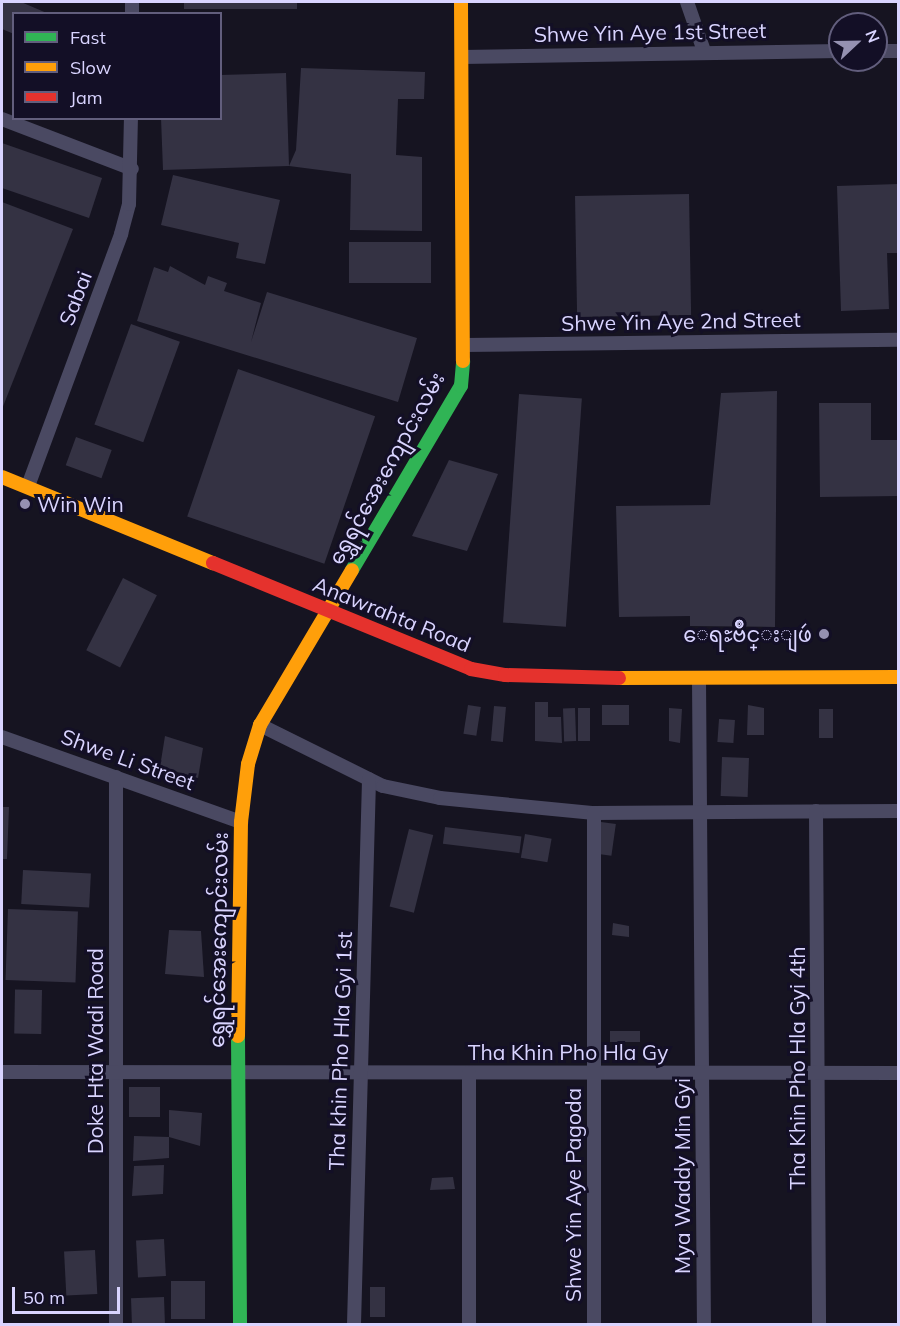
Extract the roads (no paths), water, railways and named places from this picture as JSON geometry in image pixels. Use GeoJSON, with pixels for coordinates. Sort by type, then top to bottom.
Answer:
{"type":"FeatureCollection","features":[{"type":"Feature","properties":{"kind":"street","name":"ရွှေရင်အေးကျောင်းလမ်း"},"geometry":{"type":"LineString","coordinates":[[240,1324],[237,1074],[241,822],[248,764],[260,725],[461,386],[464,345],[460,2]]}},
{"type":"Feature","properties":{"kind":"street"},"geometry":{"type":"LineString","coordinates":[[687,2],[704,51]]}},
{"type":"Feature","properties":{"kind":"street","name":"Shwe Yin Aye 1st Street"},"geometry":{"type":"LineString","coordinates":[[462,57],[704,51],[828,51]]}},
{"type":"Feature","properties":{"kind":"street"},"geometry":{"type":"LineString","coordinates":[[2,119],[132,169]]}},
{"type":"Feature","properties":{"kind":"street","name":"Sabai"},"geometry":{"type":"LineString","coordinates":[[28,486],[116,249],[129,204],[132,169],[131,120]]}},
{"type":"Feature","properties":{"kind":"street","name":"Shwe Yin Aye 2nd Street"},"geometry":{"type":"LineString","coordinates":[[464,345],[898,340]]}},
{"type":"Feature","properties":{"kind":"street","name":"Anawrahta Road"},"geometry":{"type":"LineString","coordinates":[[2,477],[471,669],[505,675],[699,680],[898,677]]}},
{"type":"Feature","properties":{"kind":"street","name":"Mya Waddy Min Gyi"},"geometry":{"type":"LineString","coordinates":[[699,680],[704,1324]]}},
{"type":"Feature","properties":{"kind":"street"},"geometry":{"type":"LineString","coordinates":[[260,725],[383,786],[440,798],[594,813],[898,811]]}},
{"type":"Feature","properties":{"kind":"street","name":"Shwe Li Street"},"geometry":{"type":"LineString","coordinates":[[2,737],[241,822]]}},
{"type":"Feature","properties":{"kind":"street","name":"Doke Hta Wadi Road"},"geometry":{"type":"LineString","coordinates":[[116,777],[116,1324]]}},
{"type":"Feature","properties":{"kind":"street","name":"Tha khin Pho Hla Gyi 1st"},"geometry":{"type":"LineString","coordinates":[[354,1324],[359,1073],[369,779]]}},
{"type":"Feature","properties":{"kind":"street","name":"Tha Khin Pho Hla Gyi 4th"},"geometry":{"type":"LineString","coordinates":[[816,811],[819,1324]]}},
{"type":"Feature","properties":{"kind":"street","name":"Shwe Yin Aye Pagoda"},"geometry":{"type":"LineString","coordinates":[[594,813],[594,1324]]}},
{"type":"Feature","properties":{"kind":"street","name":"Tha Khin Pho Hla Gy"},"geometry":{"type":"LineString","coordinates":[[2,1072],[116,1070],[237,1074],[898,1073]]}},
{"type":"Feature","properties":{"kind":"street"},"geometry":{"type":"LineString","coordinates":[[469,1073],[469,1324]]}},
{"type":"Feature","properties":{"kind":"place","name":"Win Win"},"geometry":{"type":"Point","coordinates":[25,504]}},
{"type":"Feature","properties":{"kind":"place","name":"ေရႊဗ်ိဳင္းျဖဴ"},"geometry":{"type":"Point","coordinates":[824,634]}}]}
